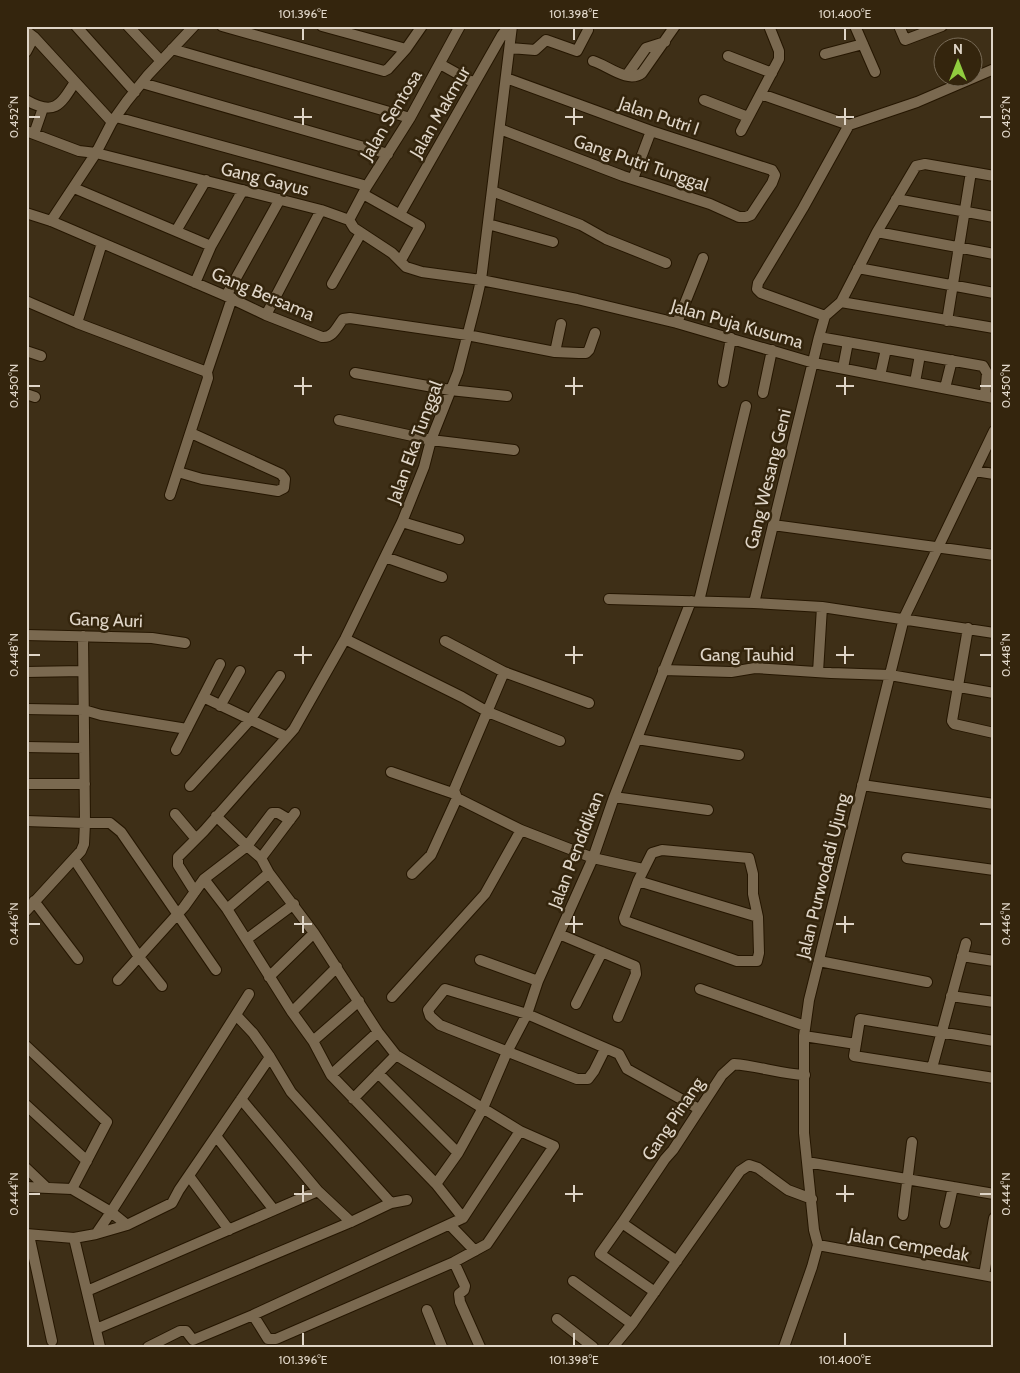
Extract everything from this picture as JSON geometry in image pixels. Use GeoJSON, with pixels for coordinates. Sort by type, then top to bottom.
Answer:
{"type":"FeatureCollection","features":[{"type":"Feature","properties":{"kind":"street"},"geometry":{"type":"LineString","coordinates":[[76,26],[135,92]]}},
{"type":"Feature","properties":{"kind":"street"},"geometry":{"type":"LineString","coordinates":[[51,221],[96,154],[114,120],[142,82],[194,26]]}},
{"type":"Feature","properties":{"kind":"street"},"geometry":{"type":"LineString","coordinates":[[222,26],[379,71],[388,69],[406,49],[422,26]]}},
{"type":"Feature","properties":{"kind":"street","name":"Jalan Sentosa"},"geometry":{"type":"LineString","coordinates":[[349,220],[365,190],[410,118],[460,26]]}},
{"type":"Feature","properties":{"kind":"street","name":"Jalan Eka Tunggal"},"geometry":{"type":"LineString","coordinates":[[195,892],[178,865],[178,857],[294,729],[345,639],[402,522],[424,467],[431,440],[458,372],[481,280],[510,48],[511,26]]}},
{"type":"Feature","properties":{"kind":"street","name":"Jalan Makmur"},"geometry":{"type":"LineString","coordinates":[[400,214],[502,35],[511,26]]}},
{"type":"Feature","properties":{"kind":"street"},"geometry":{"type":"LineString","coordinates":[[593,61],[627,75],[639,76],[675,26]]}},
{"type":"Feature","properties":{"kind":"street"},"geometry":{"type":"LineString","coordinates":[[741,131],[780,59],[780,51],[770,26]]}},
{"type":"Feature","properties":{"kind":"street"},"geometry":{"type":"LineString","coordinates":[[855,26],[875,72]]}},
{"type":"Feature","properties":{"kind":"street"},"geometry":{"type":"LineString","coordinates":[[899,26],[905,40],[942,26]]}},
{"type":"Feature","properties":{"kind":"street"},"geometry":{"type":"LineString","coordinates":[[327,27],[406,49]]}},
{"type":"Feature","properties":{"kind":"street"},"geometry":{"type":"LineString","coordinates":[[134,28],[161,61]]}},
{"type":"Feature","properties":{"kind":"street"},"geometry":{"type":"LineString","coordinates":[[510,48],[535,50],[546,40],[577,51],[588,30]]}},
{"type":"Feature","properties":{"kind":"street"},"geometry":{"type":"LineString","coordinates":[[26,52],[30,34]]}},
{"type":"Feature","properties":{"kind":"street"},"geometry":{"type":"LineString","coordinates":[[30,34],[114,120],[365,190],[420,226],[401,260]]}},
{"type":"Feature","properties":{"kind":"street"},"geometry":{"type":"LineString","coordinates":[[627,75],[646,48],[665,42]]}},
{"type":"Feature","properties":{"kind":"street"},"geometry":{"type":"LineString","coordinates":[[825,54],[863,44]]}},
{"type":"Feature","properties":{"kind":"street"},"geometry":{"type":"LineString","coordinates":[[172,49],[410,118]]}},
{"type":"Feature","properties":{"kind":"street"},"geometry":{"type":"LineString","coordinates":[[728,56],[772,73]]}},
{"type":"Feature","properties":{"kind":"street"},"geometry":{"type":"LineString","coordinates":[[440,64],[474,83]]}},
{"type":"Feature","properties":{"kind":"street"},"geometry":{"type":"LineString","coordinates":[[760,94],[849,126],[917,102],[994,69]]}},
{"type":"Feature","properties":{"kind":"street","name":"Jalan Putri I"},"geometry":{"type":"LineString","coordinates":[[506,78],[651,131],[772,170],[775,175],[762,198]]}},
{"type":"Feature","properties":{"kind":"street"},"geometry":{"type":"LineString","coordinates":[[26,100],[43,108],[57,106],[62,103],[75,82]]}},
{"type":"Feature","properties":{"kind":"street"},"geometry":{"type":"LineString","coordinates":[[142,82],[388,154]]}},
{"type":"Feature","properties":{"kind":"street"},"geometry":{"type":"LineString","coordinates":[[704,100],[748,117]]}},
{"type":"Feature","properties":{"kind":"street"},"geometry":{"type":"LineString","coordinates":[[30,133],[43,108]]}},
{"type":"Feature","properties":{"kind":"street"},"geometry":{"type":"LineString","coordinates":[[849,126],[758,283],[757,289],[761,292],[825,316],[841,302],[877,232],[916,166],[925,164],[994,176]]}},
{"type":"Feature","properties":{"kind":"street","name":"Gang Putri Tunggal"},"geometry":{"type":"LineString","coordinates":[[500,129],[633,179],[710,204],[739,217],[751,215],[762,198]]}},
{"type":"Feature","properties":{"kind":"street"},"geometry":{"type":"LineString","coordinates":[[633,179],[651,131]]}},
{"type":"Feature","properties":{"kind":"street","name":"Gang Gayus"},"geometry":{"type":"LineString","coordinates":[[30,133],[79,151],[206,180],[321,210],[349,220],[354,228],[401,260],[406,266],[422,272],[481,280]]}},
{"type":"Feature","properties":{"kind":"street"},"geometry":{"type":"LineString","coordinates":[[947,321],[971,172]]}},
{"type":"Feature","properties":{"kind":"street"},"geometry":{"type":"LineString","coordinates":[[176,231],[206,180]]}},
{"type":"Feature","properties":{"kind":"street"},"geometry":{"type":"LineString","coordinates":[[74,188],[211,246]]}},
{"type":"Feature","properties":{"kind":"street"},"geometry":{"type":"LineString","coordinates":[[195,283],[211,246],[243,190]]}},
{"type":"Feature","properties":{"kind":"street"},"geometry":{"type":"LineString","coordinates":[[492,191],[581,225],[606,239],[666,263]]}},
{"type":"Feature","properties":{"kind":"street"},"geometry":{"type":"LineString","coordinates":[[896,199],[994,217]]}},
{"type":"Feature","properties":{"kind":"street"},"geometry":{"type":"LineString","coordinates":[[170,495],[192,433],[229,297],[280,200]]}},
{"type":"Feature","properties":{"kind":"street"},"geometry":{"type":"LineString","coordinates":[[266,315],[321,210]]}},
{"type":"Feature","properties":{"kind":"street","name":"Gang Bersama"},"geometry":{"type":"LineString","coordinates":[[26,213],[51,221],[229,297],[266,315],[306,332],[326,338],[332,335],[343,320],[350,318],[467,335],[555,352],[586,353],[594,333]]}},
{"type":"Feature","properties":{"kind":"street"},"geometry":{"type":"LineString","coordinates":[[488,224],[554,242]]}},
{"type":"Feature","properties":{"kind":"street"},"geometry":{"type":"LineString","coordinates":[[877,232],[994,254]]}},
{"type":"Feature","properties":{"kind":"street"},"geometry":{"type":"LineString","coordinates":[[332,284],[361,233]]}},
{"type":"Feature","properties":{"kind":"street"},"geometry":{"type":"LineString","coordinates":[[76,323],[102,243]]}},
{"type":"Feature","properties":{"kind":"street"},"geometry":{"type":"LineString","coordinates":[[677,323],[703,258]]}},
{"type":"Feature","properties":{"kind":"street"},"geometry":{"type":"LineString","coordinates":[[858,268],[994,293]]}},
{"type":"Feature","properties":{"kind":"street","name":"Jalan Puja Kusuma"},"geometry":{"type":"LineString","coordinates":[[481,280],[577,299],[677,323],[814,363],[989,397]]}},
{"type":"Feature","properties":{"kind":"street"},"geometry":{"type":"LineString","coordinates":[[26,301],[76,323],[208,372]]}},
{"type":"Feature","properties":{"kind":"street"},"geometry":{"type":"LineString","coordinates":[[841,302],[994,328]]}},
{"type":"Feature","properties":{"kind":"street","name":"Gang Wesang Geni"},"geometry":{"type":"LineString","coordinates":[[754,603],[825,316]]}},
{"type":"Feature","properties":{"kind":"street"},"geometry":{"type":"LineString","coordinates":[[555,352],[562,324]]}},
{"type":"Feature","properties":{"kind":"street"},"geometry":{"type":"LineString","coordinates":[[819,337],[984,366],[987,373],[989,397]]}},
{"type":"Feature","properties":{"kind":"street"},"geometry":{"type":"LineString","coordinates":[[723,382],[731,338]]}},
{"type":"Feature","properties":{"kind":"street"},"geometry":{"type":"LineString","coordinates":[[843,368],[848,342]]}},
{"type":"Feature","properties":{"kind":"street"},"geometry":{"type":"LineString","coordinates":[[880,376],[886,349]]}},
{"type":"Feature","properties":{"kind":"street"},"geometry":{"type":"LineString","coordinates":[[763,393],[772,350]]}},
{"type":"Feature","properties":{"kind":"street"},"geometry":{"type":"LineString","coordinates":[[26,351],[42,356]]}},
{"type":"Feature","properties":{"kind":"street"},"geometry":{"type":"LineString","coordinates":[[915,382],[920,355]]}},
{"type":"Feature","properties":{"kind":"street"},"geometry":{"type":"LineString","coordinates":[[945,388],[952,360]]}},
{"type":"Feature","properties":{"kind":"street"},"geometry":{"type":"LineString","coordinates":[[354,373],[450,390],[507,396]]}},
{"type":"Feature","properties":{"kind":"street","name":"Jalan Pendidikan"},"geometry":{"type":"LineString","coordinates":[[436,1184],[458,1153],[483,1108],[506,1052],[527,1014],[538,981],[593,858],[663,670],[695,601],[746,406]]}},
{"type":"Feature","properties":{"kind":"street"},"geometry":{"type":"LineString","coordinates":[[338,420],[431,440],[514,450]]}},
{"type":"Feature","properties":{"kind":"street","name":"Jalan Purwodadi Ujung"},"geometry":{"type":"LineString","coordinates":[[784,1347],[818,1245],[814,1230],[804,1133],[805,1031],[809,1000],[904,618],[994,432]]}},
{"type":"Feature","properties":{"kind":"street"},"geometry":{"type":"LineString","coordinates":[[178,472],[202,479],[278,491],[284,488],[285,479],[281,474],[192,433]]}},
{"type":"Feature","properties":{"kind":"street"},"geometry":{"type":"LineString","coordinates":[[975,471],[994,474]]}},
{"type":"Feature","properties":{"kind":"street"},"geometry":{"type":"LineString","coordinates":[[402,522],[459,539]]}},
{"type":"Feature","properties":{"kind":"street"},"geometry":{"type":"LineString","coordinates":[[773,525],[994,555]]}},
{"type":"Feature","properties":{"kind":"street"},"geometry":{"type":"LineString","coordinates":[[385,557],[442,576]]}},
{"type":"Feature","properties":{"kind":"street"},"geometry":{"type":"LineString","coordinates":[[609,599],[822,607],[994,632]]}},
{"type":"Feature","properties":{"kind":"street"},"geometry":{"type":"LineString","coordinates":[[818,672],[822,607]]}},
{"type":"Feature","properties":{"kind":"street"},"geometry":{"type":"LineString","coordinates":[[968,628],[956,686],[952,722],[994,733]]}},
{"type":"Feature","properties":{"kind":"street","name":"Gang Auri"},"geometry":{"type":"LineString","coordinates":[[26,635],[152,638],[185,643]]}},
{"type":"Feature","properties":{"kind":"street"},"geometry":{"type":"LineString","coordinates":[[26,911],[81,851],[84,844],[86,823],[83,636]]}},
{"type":"Feature","properties":{"kind":"street"},"geometry":{"type":"LineString","coordinates":[[345,639],[462,697],[488,712],[560,741]]}},
{"type":"Feature","properties":{"kind":"street"},"geometry":{"type":"LineString","coordinates":[[445,641],[504,672],[589,702]]}},
{"type":"Feature","properties":{"kind":"street"},"geometry":{"type":"LineString","coordinates":[[176,750],[220,664]]}},
{"type":"Feature","properties":{"kind":"street","name":"Gang Tauhid"},"geometry":{"type":"LineString","coordinates":[[663,670],[731,672],[755,668],[890,675],[994,693]]}},
{"type":"Feature","properties":{"kind":"street"},"geometry":{"type":"LineString","coordinates":[[26,672],[83,671]]}},
{"type":"Feature","properties":{"kind":"street"},"geometry":{"type":"LineString","coordinates":[[220,706],[240,671]]}},
{"type":"Feature","properties":{"kind":"street"},"geometry":{"type":"LineString","coordinates":[[412,874],[431,855],[456,796],[454,790],[504,672]]}},
{"type":"Feature","properties":{"kind":"street"},"geometry":{"type":"LineString","coordinates":[[190,786],[250,720],[280,676]]}},
{"type":"Feature","properties":{"kind":"street"},"geometry":{"type":"LineString","coordinates":[[203,698],[287,737]]}},
{"type":"Feature","properties":{"kind":"street"},"geometry":{"type":"LineString","coordinates":[[26,709],[84,710],[101,715],[187,728]]}},
{"type":"Feature","properties":{"kind":"street"},"geometry":{"type":"LineString","coordinates":[[637,739],[739,755]]}},
{"type":"Feature","properties":{"kind":"street"},"geometry":{"type":"LineString","coordinates":[[26,747],[84,748]]}},
{"type":"Feature","properties":{"kind":"street"},"geometry":{"type":"LineString","coordinates":[[391,772],[456,796],[522,830],[593,858],[643,869]]}},
{"type":"Feature","properties":{"kind":"street"},"geometry":{"type":"LineString","coordinates":[[26,784],[85,784]]}},
{"type":"Feature","properties":{"kind":"street"},"geometry":{"type":"LineString","coordinates":[[862,785],[994,804]]}},
{"type":"Feature","properties":{"kind":"street"},"geometry":{"type":"LineString","coordinates":[[614,798],[708,810]]}},
{"type":"Feature","properties":{"kind":"street"},"geometry":{"type":"LineString","coordinates":[[118,980],[178,914],[204,879],[247,846],[272,813],[293,816],[261,858]]}},
{"type":"Feature","properties":{"kind":"street"},"geometry":{"type":"LineString","coordinates":[[175,814],[196,839]]}},
{"type":"Feature","properties":{"kind":"street"},"geometry":{"type":"LineString","coordinates":[[216,816],[261,858],[269,873],[294,904],[378,1032],[396,1055],[520,1131],[554,1146],[487,1244],[475,1251],[454,1262],[276,1339],[268,1339],[253,1315]]}},
{"type":"Feature","properties":{"kind":"street"},"geometry":{"type":"LineString","coordinates":[[26,821],[110,823],[116,826],[216,970]]}},
{"type":"Feature","properties":{"kind":"street"},"geometry":{"type":"LineString","coordinates":[[392,997],[485,894],[522,830]]}},
{"type":"Feature","properties":{"kind":"street"},"geometry":{"type":"LineString","coordinates":[[662,850],[749,858],[753,874],[753,894],[758,917],[759,953],[757,961],[737,961],[625,922],[624,918],[643,869],[652,853],[662,850]]}},
{"type":"Feature","properties":{"kind":"street"},"geometry":{"type":"LineString","coordinates":[[907,858],[994,870]]}},
{"type":"Feature","properties":{"kind":"street"},"geometry":{"type":"LineString","coordinates":[[74,859],[139,957],[162,986]]}},
{"type":"Feature","properties":{"kind":"street"},"geometry":{"type":"LineString","coordinates":[[227,908],[269,873]]}},
{"type":"Feature","properties":{"kind":"street"},"geometry":{"type":"LineString","coordinates":[[204,879],[227,908],[292,1012],[313,1041],[331,1075],[436,1184],[464,1218]]}},
{"type":"Feature","properties":{"kind":"street"},"geometry":{"type":"LineString","coordinates":[[638,880],[758,917]]}},
{"type":"Feature","properties":{"kind":"street"},"geometry":{"type":"LineString","coordinates":[[34,901],[78,959]]}},
{"type":"Feature","properties":{"kind":"street"},"geometry":{"type":"LineString","coordinates":[[247,939],[294,904]]}},
{"type":"Feature","properties":{"kind":"street"},"geometry":{"type":"LineString","coordinates":[[269,976],[314,933]]}},
{"type":"Feature","properties":{"kind":"street"},"geometry":{"type":"LineString","coordinates":[[559,934],[632,965],[636,969],[636,974],[618,1017]]}},
{"type":"Feature","properties":{"kind":"street"},"geometry":{"type":"LineString","coordinates":[[932,1068],[966,943]]}},
{"type":"Feature","properties":{"kind":"street"},"geometry":{"type":"LineString","coordinates":[[576,1004],[602,952]]}},
{"type":"Feature","properties":{"kind":"street"},"geometry":{"type":"LineString","coordinates":[[962,956],[994,961]]}},
{"type":"Feature","properties":{"kind":"street"},"geometry":{"type":"LineString","coordinates":[[480,960],[538,981]]}},
{"type":"Feature","properties":{"kind":"street"},"geometry":{"type":"LineString","coordinates":[[818,961],[928,982]]}},
{"type":"Feature","properties":{"kind":"street"},"geometry":{"type":"LineString","coordinates":[[292,1012],[337,967]]}},
{"type":"Feature","properties":{"kind":"street"},"geometry":{"type":"LineString","coordinates":[[605,1049],[594,1071],[588,1078],[584,1080],[577,1079],[440,1024],[430,1016],[428,1010],[429,1006],[445,989],[527,1014],[619,1054],[627,1069],[699,1109]]}},
{"type":"Feature","properties":{"kind":"street"},"geometry":{"type":"LineString","coordinates":[[700,989],[805,1031],[856,1044]]}},
{"type":"Feature","properties":{"kind":"street"},"geometry":{"type":"LineString","coordinates":[[96,1234],[249,994]]}},
{"type":"Feature","properties":{"kind":"street"},"geometry":{"type":"LineString","coordinates":[[952,996],[994,1002]]}},
{"type":"Feature","properties":{"kind":"street"},"geometry":{"type":"LineString","coordinates":[[313,1041],[359,1001]]}},
{"type":"Feature","properties":{"kind":"street"},"geometry":{"type":"LineString","coordinates":[[236,1015],[253,1033],[291,1092],[391,1203]]}},
{"type":"Feature","properties":{"kind":"street"},"geometry":{"type":"LineString","coordinates":[[994,1041],[860,1019],[854,1056],[994,1078]]}},
{"type":"Feature","properties":{"kind":"street"},"geometry":{"type":"LineString","coordinates":[[331,1075],[378,1032]]}},
{"type":"Feature","properties":{"kind":"street"},"geometry":{"type":"LineString","coordinates":[[26,1046],[108,1122],[72,1189]]}},
{"type":"Feature","properties":{"kind":"street"},"geometry":{"type":"LineString","coordinates":[[353,1099],[396,1055]]}},
{"type":"Feature","properties":{"kind":"street"},"geometry":{"type":"LineString","coordinates":[[52,1341],[28,1235],[74,1238],[96,1234],[127,1225],[172,1203],[270,1057]]}},
{"type":"Feature","properties":{"kind":"street","name":"Gang Pinang"},"geometry":{"type":"LineString","coordinates":[[655,1292],[600,1254],[665,1158],[673,1150],[722,1075],[734,1064],[805,1075]]}},
{"type":"Feature","properties":{"kind":"street"},"geometry":{"type":"LineString","coordinates":[[378,1073],[458,1153]]}},
{"type":"Feature","properties":{"kind":"street"},"geometry":{"type":"LineString","coordinates":[[241,1099],[318,1191],[351,1222]]}},
{"type":"Feature","properties":{"kind":"street"},"geometry":{"type":"LineString","coordinates":[[26,1105],[87,1161]]}},
{"type":"Feature","properties":{"kind":"street"},"geometry":{"type":"LineString","coordinates":[[148,1347],[180,1331],[186,1331],[194,1343],[464,1218],[520,1131]]}},
{"type":"Feature","properties":{"kind":"street"},"geometry":{"type":"LineString","coordinates":[[216,1136],[274,1210]]}},
{"type":"Feature","properties":{"kind":"street"},"geometry":{"type":"LineString","coordinates":[[903,1215],[912,1142]]}},
{"type":"Feature","properties":{"kind":"street"},"geometry":{"type":"LineString","coordinates":[[807,1162],[994,1194]]}},
{"type":"Feature","properties":{"kind":"street"},"geometry":{"type":"LineString","coordinates":[[612,1347],[632,1324],[740,1171],[749,1165],[758,1168],[788,1190],[812,1199]]}},
{"type":"Feature","properties":{"kind":"street"},"geometry":{"type":"LineString","coordinates":[[26,1168],[47,1188]]}},
{"type":"Feature","properties":{"kind":"street"},"geometry":{"type":"LineString","coordinates":[[189,1176],[229,1230]]}},
{"type":"Feature","properties":{"kind":"street"},"geometry":{"type":"LineString","coordinates":[[945,1223],[953,1186]]}},
{"type":"Feature","properties":{"kind":"street"},"geometry":{"type":"LineString","coordinates":[[26,1187],[72,1189],[111,1212],[127,1225]]}},
{"type":"Feature","properties":{"kind":"street"},"geometry":{"type":"LineString","coordinates":[[87,1291],[318,1191]]}},
{"type":"Feature","properties":{"kind":"street"},"geometry":{"type":"LineString","coordinates":[[96,1329],[351,1222],[391,1203],[407,1200]]}},
{"type":"Feature","properties":{"kind":"street"},"geometry":{"type":"LineString","coordinates":[[989,1276],[994,1218]]}},
{"type":"Feature","properties":{"kind":"street"},"geometry":{"type":"LineString","coordinates":[[622,1223],[677,1261]]}},
{"type":"Feature","properties":{"kind":"street"},"geometry":{"type":"LineString","coordinates":[[450,1225],[475,1251]]}},
{"type":"Feature","properties":{"kind":"street"},"geometry":{"type":"LineString","coordinates":[[74,1238],[100,1347]]}},
{"type":"Feature","properties":{"kind":"street","name":"Jalan Cempedak"},"geometry":{"type":"LineString","coordinates":[[818,1245],[989,1276]]}},
{"type":"Feature","properties":{"kind":"street"},"geometry":{"type":"LineString","coordinates":[[454,1262],[466,1286],[459,1294],[460,1302],[480,1347]]}},
{"type":"Feature","properties":{"kind":"street"},"geometry":{"type":"LineString","coordinates":[[573,1281],[632,1324]]}},
{"type":"Feature","properties":{"kind":"street"},"geometry":{"type":"LineString","coordinates":[[427,1310],[442,1347]]}},
{"type":"Feature","properties":{"kind":"street"},"geometry":{"type":"LineString","coordinates":[[557,1319],[593,1347]]}}]}
